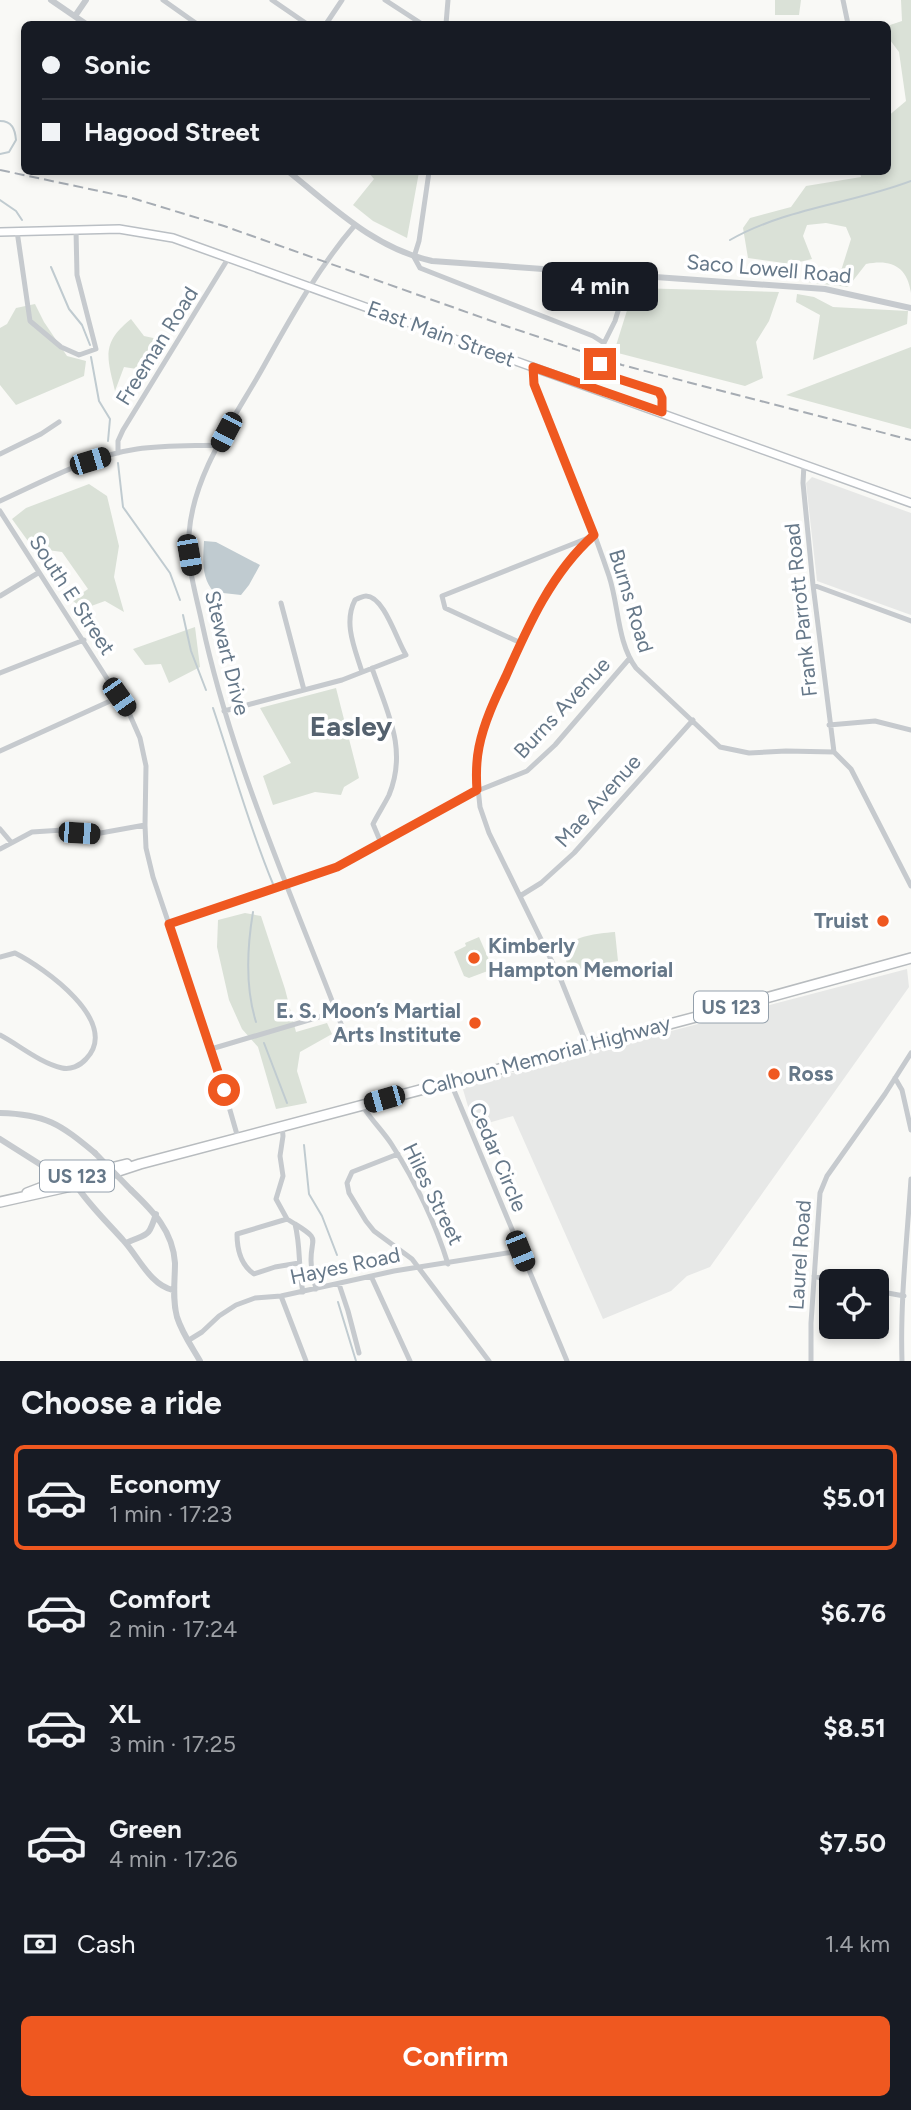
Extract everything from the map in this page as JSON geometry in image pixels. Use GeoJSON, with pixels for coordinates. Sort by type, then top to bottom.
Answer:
{"type":"FeatureCollection","features":[{"type":"Feature","properties":{"kind":"highway","name":"Calhoun Memorial Highway"},"geometry":{"type":"LineString","coordinates":[[0,1202],[76,1185],[140,1164],[282,1125],[911,958]]}},
{"type":"Feature","properties":{"kind":"highway","name":"Calhoun Memorial Highway"},"geometry":{"type":"LineString","coordinates":[[15,1198],[37,1188],[123,1164],[140,1164]]}},
{"type":"Feature","properties":{"kind":"main road","name":"East Main Street"},"geometry":{"type":"LineString","coordinates":[[0,232],[119,229],[173,238],[911,503]]}},
{"type":"Feature","properties":{"kind":"street"},"geometry":{"type":"LineString","coordinates":[[51,0],[82,21]]}},
{"type":"Feature","properties":{"kind":"street"},"geometry":{"type":"LineString","coordinates":[[75,16],[86,0]]}},
{"type":"Feature","properties":{"kind":"street"},"geometry":{"type":"LineString","coordinates":[[163,0],[193,21]]}},
{"type":"Feature","properties":{"kind":"street"},"geometry":{"type":"LineString","coordinates":[[272,0],[303,21]]}},
{"type":"Feature","properties":{"kind":"street"},"geometry":{"type":"LineString","coordinates":[[328,21],[342,0]]}},
{"type":"Feature","properties":{"kind":"street"},"geometry":{"type":"LineString","coordinates":[[385,0],[417,21]]}},
{"type":"Feature","properties":{"kind":"street"},"geometry":{"type":"LineString","coordinates":[[446,21],[448,0]]}},
{"type":"Feature","properties":{"kind":"street"},"geometry":{"type":"LineString","coordinates":[[843,0],[847,21]]}},
{"type":"Feature","properties":{"kind":"street","name":"Saco Lowell Road"},"geometry":{"type":"LineString","coordinates":[[293,175],[379,242],[414,257],[448,263],[825,289],[911,308]]}},
{"type":"Feature","properties":{"kind":"street"},"geometry":{"type":"LineString","coordinates":[[429,175],[419,241],[414,257],[420,268],[593,335],[604,343]]}},
{"type":"Feature","properties":{"kind":"street","name":"Stewart Drive"},"geometry":{"type":"LineString","coordinates":[[346,1037],[224,711],[211,667],[189,555],[190,524],[199,486],[219,445],[328,258],[355,225]]}},
{"type":"Feature","properties":{"kind":"street"},"geometry":{"type":"LineString","coordinates":[[17,231],[30,321],[61,347],[79,355],[96,349],[78,275],[76,229]]}},
{"type":"Feature","properties":{"kind":"street","name":"Freeman Road"},"geometry":{"type":"LineString","coordinates":[[118,453],[118,441],[123,430],[180,341],[229,257]]}},
{"type":"Feature","properties":{"kind":"street"},"geometry":{"type":"LineString","coordinates":[[603,354],[604,343],[615,321],[629,275]]}},
{"type":"Feature","properties":{"kind":"street"},"geometry":{"type":"LineString","coordinates":[[600,364],[603,374],[659,392],[662,412]]}},
{"type":"Feature","properties":{"kind":"street","name":"Burns Road"},"geometry":{"type":"LineString","coordinates":[[533,367],[534,384],[594,535],[612,588],[629,659],[636,668],[720,747],[749,753],[834,752]]}},
{"type":"Feature","properties":{"kind":"street"},"geometry":{"type":"LineString","coordinates":[[0,454],[59,422]]}},
{"type":"Feature","properties":{"kind":"street"},"geometry":{"type":"LineString","coordinates":[[0,501],[90,461],[118,453],[153,447],[219,445]]}},
{"type":"Feature","properties":{"kind":"street","name":"Frank Parrott Road"},"geometry":{"type":"LineString","coordinates":[[804,464],[803,484],[813,585],[834,752]]}},
{"type":"Feature","properties":{"kind":"street","name":"South E Street"},"geometry":{"type":"LineString","coordinates":[[0,511],[130,713],[144,751],[146,848],[153,877],[238,1138]]}},
{"type":"Feature","properties":{"kind":"street"},"geometry":{"type":"LineString","coordinates":[[587,1045],[561,980],[489,833],[480,807],[476,769],[484,727],[521,643],[554,581],[594,535]]}},
{"type":"Feature","properties":{"kind":"street"},"geometry":{"type":"LineString","coordinates":[[521,643],[445,608],[442,596],[594,535]]}},
{"type":"Feature","properties":{"kind":"street"},"geometry":{"type":"LineString","coordinates":[[0,596],[38,573]]}},
{"type":"Feature","properties":{"kind":"street"},"geometry":{"type":"LineString","coordinates":[[813,585],[911,621]]}},
{"type":"Feature","properties":{"kind":"street"},"geometry":{"type":"LineString","coordinates":[[224,711],[342,680],[406,655],[382,606],[373,598],[365,596],[355,600],[349,610],[349,624],[362,672]]}},
{"type":"Feature","properties":{"kind":"street"},"geometry":{"type":"LineString","coordinates":[[281,603],[304,690]]}},
{"type":"Feature","properties":{"kind":"street"},"geometry":{"type":"LineString","coordinates":[[0,673],[83,640]]}},
{"type":"Feature","properties":{"kind":"street","name":"Burns Avenue"},"geometry":{"type":"LineString","coordinates":[[169,924],[337,867],[477,790],[527,771],[629,659]]}},
{"type":"Feature","properties":{"kind":"street"},"geometry":{"type":"LineString","coordinates":[[372,668],[396,738],[398,755],[390,793],[373,824],[381,844]]}},
{"type":"Feature","properties":{"kind":"street"},"geometry":{"type":"LineString","coordinates":[[0,751],[119,697]]}},
{"type":"Feature","properties":{"kind":"street","name":"Mae Avenue"},"geometry":{"type":"LineString","coordinates":[[520,896],[541,883],[567,860],[693,720]]}},
{"type":"Feature","properties":{"kind":"street"},"geometry":{"type":"LineString","coordinates":[[829,725],[875,721],[911,730]]}},
{"type":"Feature","properties":{"kind":"street"},"geometry":{"type":"LineString","coordinates":[[834,752],[851,769],[911,886]]}},
{"type":"Feature","properties":{"kind":"street"},"geometry":{"type":"LineString","coordinates":[[0,849],[24,835],[47,830],[95,834],[145,825]]}},
{"type":"Feature","properties":{"kind":"street"},"geometry":{"type":"LineString","coordinates":[[0,829],[11,842]]}},
{"type":"Feature","properties":{"kind":"street"},"geometry":{"type":"LineString","coordinates":[[0,957],[15,953],[50,975],[83,1007],[95,1040],[91,1054],[68,1069],[59,1068],[0,1035]]}},
{"type":"Feature","properties":{"kind":"street"},"geometry":{"type":"LineString","coordinates":[[211,1049],[336,1012]]}},
{"type":"Feature","properties":{"kind":"street","name":"Laurel Road"},"geometry":{"type":"LineString","coordinates":[[811,1361],[820,1194],[827,1176],[911,1053]]}},
{"type":"Feature","properties":{"kind":"street"},"geometry":{"type":"LineString","coordinates":[[895,1078],[902,1090],[911,1130]]}},
{"type":"Feature","properties":{"kind":"street","name":"Cedar Circle"},"geometry":{"type":"LineString","coordinates":[[450,1081],[567,1361]]}},
{"type":"Feature","properties":{"kind":"street","name":"Hiles Street"},"geometry":{"type":"LineString","coordinates":[[362,1105],[397,1154],[420,1194],[448,1264]]}},
{"type":"Feature","properties":{"kind":"street"},"geometry":{"type":"LineString","coordinates":[[1,1114],[35,1115],[69,1131],[156,1214],[170,1238],[175,1262],[173,1290],[176,1315],[200,1361]]}},
{"type":"Feature","properties":{"kind":"street"},"geometry":{"type":"LineString","coordinates":[[282,1125],[283,1176],[276,1199],[287,1219],[308,1232],[313,1239],[315,1246],[311,1263],[316,1289]]}},
{"type":"Feature","properties":{"kind":"street"},"geometry":{"type":"LineString","coordinates":[[0,1139],[57,1175],[61,1181]]}},
{"type":"Feature","properties":{"kind":"street"},"geometry":{"type":"LineString","coordinates":[[397,1154],[352,1172],[347,1183],[349,1193],[366,1222],[374,1231],[403,1251],[489,1361]]}},
{"type":"Feature","properties":{"kind":"street"},"geometry":{"type":"LineString","coordinates":[[902,1361],[911,1180]]}},
{"type":"Feature","properties":{"kind":"street"},"geometry":{"type":"LineString","coordinates":[[76,1185],[152,1276],[166,1289],[173,1290]]}},
{"type":"Feature","properties":{"kind":"street"},"geometry":{"type":"LineString","coordinates":[[126,1243],[141,1240],[150,1233],[156,1214]]}},
{"type":"Feature","properties":{"kind":"street"},"geometry":{"type":"LineString","coordinates":[[287,1219],[237,1234],[237,1246],[247,1268],[254,1274],[299,1263]]}},
{"type":"Feature","properties":{"kind":"street"},"geometry":{"type":"LineString","coordinates":[[295,1224],[300,1245],[299,1263],[303,1292]]}},
{"type":"Feature","properties":{"kind":"street","name":"Hayes Road"},"geometry":{"type":"LineString","coordinates":[[188,1340],[236,1305],[255,1298],[281,1296],[371,1276],[520,1251]]}},
{"type":"Feature","properties":{"kind":"street"},"geometry":{"type":"LineString","coordinates":[[371,1276],[410,1361]]}},
{"type":"Feature","properties":{"kind":"street"},"geometry":{"type":"LineString","coordinates":[[814,1276],[819,1277]]}},
{"type":"Feature","properties":{"kind":"street"},"geometry":{"type":"LineString","coordinates":[[339,1284],[359,1353]]}},
{"type":"Feature","properties":{"kind":"street"},"geometry":{"type":"LineString","coordinates":[[889,1293],[904,1296]]}},
{"type":"Feature","properties":{"kind":"street"},"geometry":{"type":"LineString","coordinates":[[281,1296],[306,1361]]}},
{"type":"Feature","properties":{"kind":"shaded area"},"geometry":{"type":"Polygon","coordinates":[[[775,0],[801,0],[799,15],[775,15],[775,0]]]}},
{"type":"Feature","properties":{"kind":"shaded area"},"geometry":{"type":"Polygon","coordinates":[[[901,0],[911,0],[911,293],[902,271],[883,263],[866,264],[848,287],[807,282],[818,276],[840,274],[851,239],[846,227],[826,223],[807,225],[803,236],[812,259],[791,264],[748,258],[743,228],[750,218],[791,207],[806,186],[861,175],[891,175],[891,114],[906,101],[899,52],[891,41],[891,25],[902,21],[901,0]]]}},
{"type":"Feature","properties":{"kind":"shaded area"},"geometry":{"type":"Polygon","coordinates":[[[371,175],[418,175],[407,238],[373,221],[353,205],[374,179],[371,175]]]}},
{"type":"Feature","properties":{"kind":"shaded area"},"geometry":{"type":"Polygon","coordinates":[[[634,288],[779,292],[769,321],[756,342],[763,378],[745,386],[614,352],[634,288]]]}},
{"type":"Feature","properties":{"kind":"shaded area"},"geometry":{"type":"Polygon","coordinates":[[[797,294],[814,297],[833,307],[908,311],[907,324],[813,360],[820,315],[796,302],[797,294]]]}},
{"type":"Feature","properties":{"kind":"shaded area"},"geometry":{"type":"Polygon","coordinates":[[[35,304],[67,356],[86,361],[84,376],[16,405],[0,385],[0,328],[7,324],[16,308],[35,304]]]}},
{"type":"Feature","properties":{"kind":"shaded area"},"geometry":{"type":"Polygon","coordinates":[[[131,319],[144,336],[167,341],[143,370],[124,367],[115,391],[109,351],[115,336],[131,319]]]}},
{"type":"Feature","properties":{"kind":"shaded area"},"geometry":{"type":"Polygon","coordinates":[[[911,347],[911,429],[786,395],[911,347]]]}},
{"type":"Feature","properties":{"kind":"shaded area"},"geometry":{"type":"Polygon","coordinates":[[[812,477],[911,513],[911,615],[817,581],[806,483],[812,477]]]}},
{"type":"Feature","properties":{"kind":"shaded area"},"geometry":{"type":"Polygon","coordinates":[[[89,484],[107,496],[119,546],[114,577],[124,612],[105,601],[83,609],[72,600],[88,589],[62,552],[33,548],[12,519],[26,508],[89,484]]]}},
{"type":"Feature","properties":{"kind":"shaded area"},"geometry":{"type":"Polygon","coordinates":[[[204,541],[216,542],[260,565],[241,595],[214,592],[210,587],[204,568],[204,541]]]}},
{"type":"Feature","properties":{"kind":"shaded area"},"geometry":{"type":"Polygon","coordinates":[[[195,627],[200,667],[169,683],[161,664],[145,665],[133,649],[195,627]]]}},
{"type":"Feature","properties":{"kind":"shaded area"},"geometry":{"type":"Polygon","coordinates":[[[336,688],[359,778],[344,787],[341,795],[315,792],[273,805],[263,776],[291,763],[260,708],[336,688]]]}},
{"type":"Feature","properties":{"kind":"shaded area"},"geometry":{"type":"Polygon","coordinates":[[[245,913],[261,916],[296,1032],[327,1023],[332,1034],[300,1052],[297,1071],[307,1103],[276,1109],[258,1047],[242,1029],[229,1000],[217,947],[218,920],[245,913]]]}},
{"type":"Feature","properties":{"kind":"shaded area"},"geometry":{"type":"Polygon","coordinates":[[[615,932],[618,961],[588,966],[570,973],[562,948],[581,938],[615,932]]]}},
{"type":"Feature","properties":{"kind":"shaded area"},"geometry":{"type":"Polygon","coordinates":[[[479,937],[493,969],[469,978],[464,976],[454,952],[479,937]]]}},
{"type":"Feature","properties":{"kind":"shaded area"},"geometry":{"type":"Polygon","coordinates":[[[907,969],[909,987],[710,1267],[687,1276],[671,1291],[603,1319],[513,1116],[474,1127],[462,1086],[907,969]]]}},
{"type":"Feature","properties":{"kind":"waterway"},"geometry":{"type":"LineString","coordinates":[[0,121],[12,126],[16,140],[9,152],[0,154]]}},
{"type":"Feature","properties":{"kind":"waterway"},"geometry":{"type":"LineString","coordinates":[[730,240],[751,229],[796,213],[911,181]]}},
{"type":"Feature","properties":{"kind":"waterway"},"geometry":{"type":"LineString","coordinates":[[0,200],[16,211],[22,220]]}},
{"type":"Feature","properties":{"kind":"waterway"},"geometry":{"type":"LineString","coordinates":[[51,267],[69,309],[82,325],[90,345]]}},
{"type":"Feature","properties":{"kind":"waterway"},"geometry":{"type":"LineString","coordinates":[[91,357],[99,401],[110,419],[108,441]]}},
{"type":"Feature","properties":{"kind":"waterway"},"geometry":{"type":"LineString","coordinates":[[118,463],[123,507],[170,573],[180,600]]}},
{"type":"Feature","properties":{"kind":"waterway"},"geometry":{"type":"LineString","coordinates":[[183,615],[191,651],[206,690]]}},
{"type":"Feature","properties":{"kind":"waterway"},"geometry":{"type":"LineString","coordinates":[[213,708],[273,884]]}},
{"type":"Feature","properties":{"kind":"waterway"},"geometry":{"type":"LineString","coordinates":[[253,912],[248,967],[256,1022]]}},
{"type":"Feature","properties":{"kind":"waterway"},"geometry":{"type":"LineString","coordinates":[[264,1043],[287,1103]]}},
{"type":"Feature","properties":{"kind":"waterway"},"geometry":{"type":"LineString","coordinates":[[304,1145],[309,1194],[322,1216],[337,1255]]}},
{"type":"Feature","properties":{"kind":"waterway"},"geometry":{"type":"LineString","coordinates":[[338,1302],[356,1361]]}},
{"type":"Feature","properties":{"kind":"railway"},"geometry":{"type":"LineString","coordinates":[[0,170],[21,174]]}},
{"type":"Feature","properties":{"kind":"railway"},"geometry":{"type":"LineString","coordinates":[[24,175],[132,198],[224,226],[622,365],[911,440]]}},
{"type":"Feature","properties":{"kind":"place","name":"Truist"},"geometry":{"type":"Point","coordinates":[883,921]}},
{"type":"Feature","properties":{"kind":"place","name":"Kimberly Hampton Memorial"},"geometry":{"type":"Point","coordinates":[474,958]}},
{"type":"Feature","properties":{"kind":"place","name":"E. S. Moon’s Martial Arts Institute"},"geometry":{"type":"Point","coordinates":[475,1023]}},
{"type":"Feature","properties":{"kind":"place","name":"Ross"},"geometry":{"type":"Point","coordinates":[774,1074]}},
{"type":"Feature","properties":{"kind":"district","name":"Easley"},"geometry":{"type":"Point","coordinates":[351,726]}},
{"type":"Feature","properties":{"kind":"route"},"geometry":{"type":"LineString","coordinates":[[224,1090],[169,924],[337,867],[477,790],[479,749],[495,700],[554,581],[594,535],[534,384],[533,367],[662,412],[659,392],[603,374],[600,364]]}}]}
